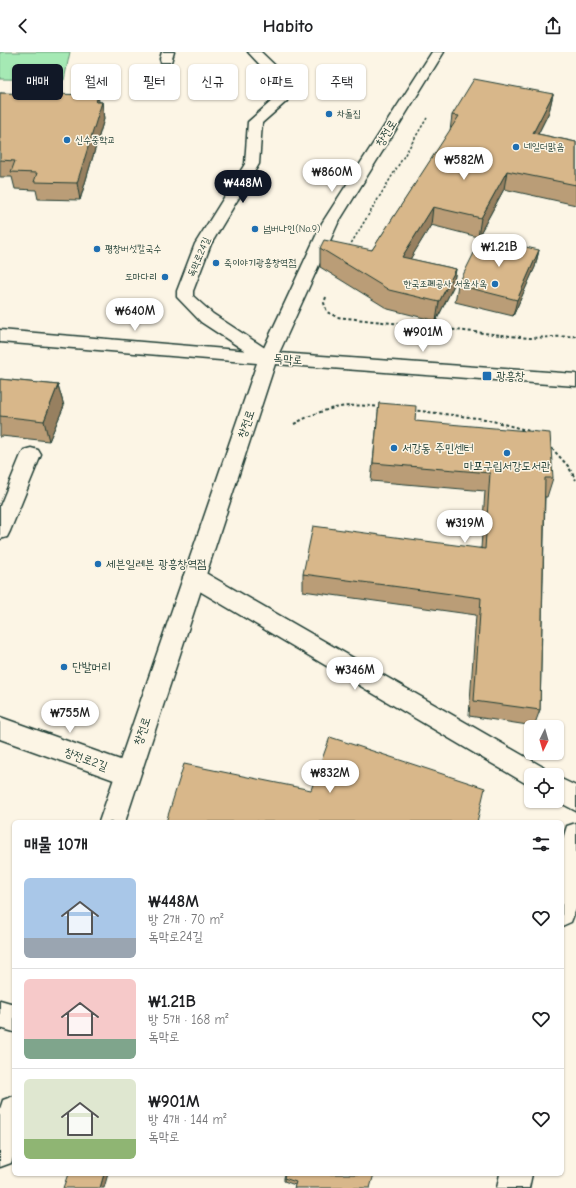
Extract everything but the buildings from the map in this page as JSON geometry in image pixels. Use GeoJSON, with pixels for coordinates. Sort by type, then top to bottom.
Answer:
{"type":"FeatureCollection","features":[{"type":"Feature","properties":{"kind":"main road","name":"독막로24길"},"geometry":{"type":"LineString","coordinates":[[254,52],[282,80],[280,101],[255,122],[252,164],[203,244],[185,291],[185,297],[207,318],[268,358]]}},
{"type":"Feature","properties":{"kind":"main road","name":"창전로"},"geometry":{"type":"LineString","coordinates":[[113,820],[268,358],[330,223],[438,52]]}},
{"type":"Feature","properties":{"kind":"main road","name":"독막로"},"geometry":{"type":"LineString","coordinates":[[0,336],[268,358],[576,380]]}},
{"type":"Feature","properties":{"kind":"main road"},"geometry":{"type":"LineString","coordinates":[[0,531],[31,455]]}},
{"type":"Feature","properties":{"kind":"main road"},"geometry":{"type":"LineString","coordinates":[[194,577],[524,769]]}},
{"type":"Feature","properties":{"kind":"main road","name":"창전로2길"},"geometry":{"type":"LineString","coordinates":[[0,728],[128,774]]}},
{"type":"Feature","properties":{"kind":"main road"},"geometry":{"type":"LineString","coordinates":[[564,792],[576,799]]}},
{"type":"Feature","properties":{"kind":"main road"},"geometry":{"type":"LineString","coordinates":[[564,902],[576,835]]}},
{"type":"Feature","properties":{"kind":"main road"},"geometry":{"type":"LineString","coordinates":[[0,1014],[12,1017]]}},
{"type":"Feature","properties":{"kind":"main road"},"geometry":{"type":"LineString","coordinates":[[0,1152],[12,1116]]}},
{"type":"Feature","properties":{"kind":"main road"},"geometry":{"type":"LineString","coordinates":[[513,1188],[516,1176]]}},
{"type":"Feature","properties":{"kind":"path"},"geometry":{"type":"LineString","coordinates":[[348,249],[429,114]]}},
{"type":"Feature","properties":{"kind":"path"},"geometry":{"type":"LineString","coordinates":[[326,296],[324,303],[327,312],[337,317],[529,338],[576,336]]}},
{"type":"Feature","properties":{"kind":"path"},"geometry":{"type":"LineString","coordinates":[[294,424],[310,414],[330,406],[358,404],[390,408]]}},
{"type":"Feature","properties":{"kind":"path"},"geometry":{"type":"LineString","coordinates":[[405,410],[485,419],[532,432],[538,436]]}},
{"type":"Feature","properties":{"kind":"path"},"geometry":{"type":"LineString","coordinates":[[543,440],[553,448],[568,466],[576,480]]}},
{"type":"Feature","properties":{"kind":"green space"},"geometry":{"type":"Polygon","coordinates":[[[0,52],[70,52],[64,80],[63,64],[12,64],[12,79],[0,79],[0,52]]]}},
{"type":"Feature","properties":{"kind":"place","name":"차돌집"},"geometry":{"type":"Point","coordinates":[329,114]}},
{"type":"Feature","properties":{"kind":"place","name":"신수중학교"},"geometry":{"type":"Point","coordinates":[67,140]}},
{"type":"Feature","properties":{"kind":"place","name":"네일더맑음"},"geometry":{"type":"Point","coordinates":[516,147]}},
{"type":"Feature","properties":{"kind":"place","name":"넘버나인(No.9)"},"geometry":{"type":"Point","coordinates":[255,229]}},
{"type":"Feature","properties":{"kind":"place","name":"평창버섯칼국수"},"geometry":{"type":"Point","coordinates":[97,249]}},
{"type":"Feature","properties":{"kind":"place","name":"죽이야기광흥창역점"},"geometry":{"type":"Point","coordinates":[216,263]}},
{"type":"Feature","properties":{"kind":"place","name":"도마다리"},"geometry":{"type":"Point","coordinates":[165,277]}},
{"type":"Feature","properties":{"kind":"place","name":"한국조폐공사 서울사옥"},"geometry":{"type":"Point","coordinates":[495,284]}},
{"type":"Feature","properties":{"kind":"place","name":"광흥창"},"geometry":{"type":"Point","coordinates":[487,376]}},
{"type":"Feature","properties":{"kind":"place","name":"서강동 주민센터"},"geometry":{"type":"Point","coordinates":[394,448]}},
{"type":"Feature","properties":{"kind":"place","name":"마포구립서강도서관"},"geometry":{"type":"Point","coordinates":[507,453]}},
{"type":"Feature","properties":{"kind":"place","name":"세븐일레븐 광흥창역점"},"geometry":{"type":"Point","coordinates":[98,564]}},
{"type":"Feature","properties":{"kind":"place","name":"단발머리"},"geometry":{"type":"Point","coordinates":[64,667]}}]}
